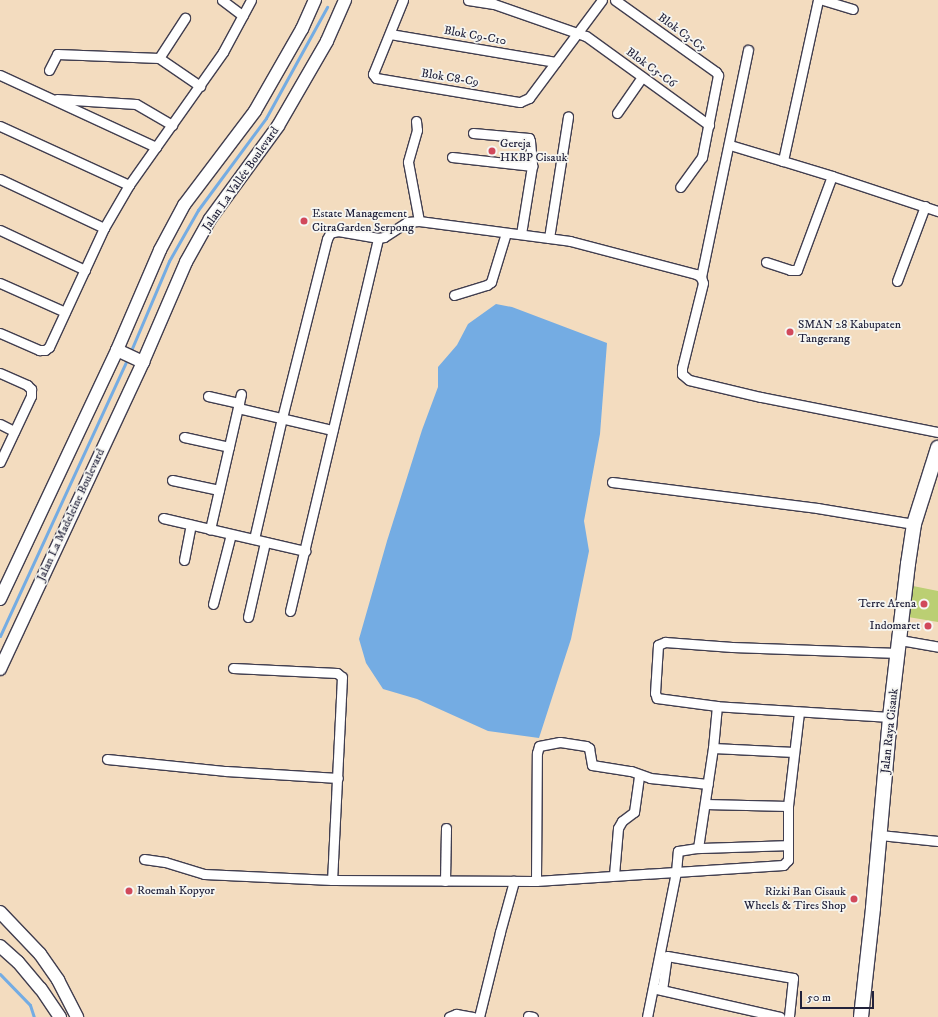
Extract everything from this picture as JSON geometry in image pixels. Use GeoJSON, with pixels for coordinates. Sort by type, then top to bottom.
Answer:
{"type":"FeatureCollection","features":[{"type":"Feature","properties":{"kind":"main road","name":"Jalan Raya Cisauk"},"geometry":{"type":"LineString","coordinates":[[861,1017],[880,835],[890,717],[914,524],[938,448]]}},
{"type":"Feature","properties":{"kind":"street"},"geometry":{"type":"LineString","coordinates":[[222,0],[243,16]]}},
{"type":"Feature","properties":{"kind":"street"},"geometry":{"type":"LineString","coordinates":[[0,333],[39,350],[46,350],[104,228],[129,185],[223,52],[251,0]]}},
{"type":"Feature","properties":{"kind":"street"},"geometry":{"type":"LineString","coordinates":[[0,599],[117,350],[160,250],[184,205],[255,111],[302,28],[315,0]]}},
{"type":"Feature","properties":{"kind":"street","name":"Jalan La Vallée Boulevard"},"geometry":{"type":"LineString","coordinates":[[143,362],[186,262],[210,219],[278,126],[327,41],[345,0]]}},
{"type":"Feature","properties":{"kind":"street"},"geometry":{"type":"LineString","coordinates":[[390,34],[404,0]]}},
{"type":"Feature","properties":{"kind":"street","name":"Blok C5-C6"},"geometry":{"type":"LineString","coordinates":[[468,0],[494,4],[586,36],[709,125]]}},
{"type":"Feature","properties":{"kind":"street"},"geometry":{"type":"LineString","coordinates":[[556,62],[602,0]]}},
{"type":"Feature","properties":{"kind":"street","name":"Blok C3-C5"},"geometry":{"type":"LineString","coordinates":[[615,0],[716,72],[718,79],[709,125]]}},
{"type":"Feature","properties":{"kind":"street"},"geometry":{"type":"LineString","coordinates":[[783,161],[818,0]]}},
{"type":"Feature","properties":{"kind":"street"},"geometry":{"type":"LineString","coordinates":[[824,0],[853,9]]}},
{"type":"Feature","properties":{"kind":"street"},"geometry":{"type":"LineString","coordinates":[[159,58],[185,18]]}},
{"type":"Feature","properties":{"kind":"street","name":"Blok C9-C10"},"geometry":{"type":"LineString","coordinates":[[390,34],[556,62]]}},
{"type":"Feature","properties":{"kind":"street","name":"Blok C8-C9"},"geometry":{"type":"LineString","coordinates":[[390,34],[373,74],[376,78],[520,102],[529,98],[556,62]]}},
{"type":"Feature","properties":{"kind":"street"},"geometry":{"type":"LineString","coordinates":[[748,50],[730,145],[701,277],[703,283],[682,368],[682,374],[689,380],[761,397],[938,432]]}},
{"type":"Feature","properties":{"kind":"street"},"geometry":{"type":"LineString","coordinates":[[49,70],[57,54],[159,58],[200,86]]}},
{"type":"Feature","properties":{"kind":"street"},"geometry":{"type":"LineString","coordinates":[[0,75],[156,147]]}},
{"type":"Feature","properties":{"kind":"street"},"geometry":{"type":"LineString","coordinates":[[617,113],[642,77]]}},
{"type":"Feature","properties":{"kind":"street"},"geometry":{"type":"LineString","coordinates":[[51,99],[136,104],[172,125]]}},
{"type":"Feature","properties":{"kind":"street"},"geometry":{"type":"LineString","coordinates":[[549,238],[568,116]]}},
{"type":"Feature","properties":{"kind":"street"},"geometry":{"type":"LineString","coordinates":[[416,121],[417,130],[408,162],[419,221]]}},
{"type":"Feature","properties":{"kind":"street"},"geometry":{"type":"LineString","coordinates":[[680,188],[702,157],[709,125]]}},
{"type":"Feature","properties":{"kind":"street"},"geometry":{"type":"LineString","coordinates":[[0,126],[129,185]]}},
{"type":"Feature","properties":{"kind":"street"},"geometry":{"type":"LineString","coordinates":[[473,132],[529,138],[531,143],[532,166],[521,234]]}},
{"type":"Feature","properties":{"kind":"street"},"geometry":{"type":"LineString","coordinates":[[730,145],[832,176],[938,211]]}},
{"type":"Feature","properties":{"kind":"street"},"geometry":{"type":"LineString","coordinates":[[452,157],[532,166]]}},
{"type":"Feature","properties":{"kind":"street"},"geometry":{"type":"LineString","coordinates":[[766,262],[790,270],[797,270],[832,176]]}},
{"type":"Feature","properties":{"kind":"street"},"geometry":{"type":"LineString","coordinates":[[0,179],[104,228]]}},
{"type":"Feature","properties":{"kind":"street"},"geometry":{"type":"LineString","coordinates":[[897,281],[925,206]]}},
{"type":"Feature","properties":{"kind":"street"},"geometry":{"type":"LineString","coordinates":[[254,539],[282,418],[327,239],[330,233],[338,231],[378,238],[384,237],[406,222],[419,221],[549,238],[602,248],[696,274],[701,277]]}},
{"type":"Feature","properties":{"kind":"street"},"geometry":{"type":"LineString","coordinates":[[0,230],[85,270]]}},
{"type":"Feature","properties":{"kind":"street"},"geometry":{"type":"LineString","coordinates":[[454,295],[487,285],[491,282],[506,233]]}},
{"type":"Feature","properties":{"kind":"street"},"geometry":{"type":"LineString","coordinates":[[290,611],[378,238]]}},
{"type":"Feature","properties":{"kind":"street"},"geometry":{"type":"LineString","coordinates":[[0,283],[65,312]]}},
{"type":"Feature","properties":{"kind":"street"},"geometry":{"type":"LineString","coordinates":[[117,350],[143,362]]}},
{"type":"Feature","properties":{"kind":"street","name":"Jalan La Madeleine Boulevard"},"geometry":{"type":"LineString","coordinates":[[0,669],[143,362]]}},
{"type":"Feature","properties":{"kind":"street"},"geometry":{"type":"LineString","coordinates":[[0,372],[27,385],[31,389],[31,396],[0,462]]}},
{"type":"Feature","properties":{"kind":"street"},"geometry":{"type":"LineString","coordinates":[[208,396],[239,402],[282,418],[332,430]]}},
{"type":"Feature","properties":{"kind":"street"},"geometry":{"type":"LineString","coordinates":[[210,529],[239,402]]}},
{"type":"Feature","properties":{"kind":"street"},"geometry":{"type":"LineString","coordinates":[[0,424],[14,431]]}},
{"type":"Feature","properties":{"kind":"street"},"geometry":{"type":"LineString","coordinates":[[184,437],[229,447]]}},
{"type":"Feature","properties":{"kind":"street"},"geometry":{"type":"LineString","coordinates":[[172,480],[219,490]]}},
{"type":"Feature","properties":{"kind":"street"},"geometry":{"type":"LineString","coordinates":[[612,482],[831,510],[914,524]]}},
{"type":"Feature","properties":{"kind":"street"},"geometry":{"type":"LineString","coordinates":[[163,518],[305,551]]}},
{"type":"Feature","properties":{"kind":"street"},"geometry":{"type":"LineString","coordinates":[[184,560],[191,524]]}},
{"type":"Feature","properties":{"kind":"street"},"geometry":{"type":"LineString","coordinates":[[213,604],[231,534]]}},
{"type":"Feature","properties":{"kind":"street"},"geometry":{"type":"LineString","coordinates":[[248,617],[265,542]]}},
{"type":"Feature","properties":{"kind":"street"},"geometry":{"type":"LineString","coordinates":[[890,717],[717,706],[656,698],[655,685],[658,645],[661,643],[732,647],[938,647]]}},
{"type":"Feature","properties":{"kind":"street"},"geometry":{"type":"LineString","coordinates":[[233,668],[337,673],[342,677],[332,880]]}},
{"type":"Feature","properties":{"kind":"street"},"geometry":{"type":"LineString","coordinates":[[698,848],[713,748],[717,706]]}},
{"type":"Feature","properties":{"kind":"street"},"geometry":{"type":"LineString","coordinates":[[144,859],[165,862],[210,874],[332,880],[536,881],[783,865],[788,860],[788,806],[799,712]]}},
{"type":"Feature","properties":{"kind":"street"},"geometry":{"type":"LineString","coordinates":[[536,881],[537,753],[539,746],[560,742],[586,746],[589,748],[592,765],[631,771],[650,778],[708,784]]}},
{"type":"Feature","properties":{"kind":"street"},"geometry":{"type":"LineString","coordinates":[[713,748],[794,752]]}},
{"type":"Feature","properties":{"kind":"street"},"geometry":{"type":"LineString","coordinates":[[107,759],[226,771],[338,778]]}},
{"type":"Feature","properties":{"kind":"street"},"geometry":{"type":"LineString","coordinates":[[614,876],[618,828],[622,821],[634,812],[639,775]]}},
{"type":"Feature","properties":{"kind":"street"},"geometry":{"type":"LineString","coordinates":[[705,804],[788,806]]}},
{"type":"Feature","properties":{"kind":"street"},"geometry":{"type":"LineString","coordinates":[[445,881],[446,828]]}},
{"type":"Feature","properties":{"kind":"street"},"geometry":{"type":"LineString","coordinates":[[880,835],[938,841]]}},
{"type":"Feature","properties":{"kind":"street"},"geometry":{"type":"LineString","coordinates":[[657,989],[676,872],[678,850],[698,848],[787,846]]}},
{"type":"Feature","properties":{"kind":"street"},"geometry":{"type":"LineString","coordinates":[[479,1017],[514,881]]}},
{"type":"Feature","properties":{"kind":"street"},"geometry":{"type":"LineString","coordinates":[[0,912],[40,954],[58,980],[77,1017]]}},
{"type":"Feature","properties":{"kind":"street"},"geometry":{"type":"LineString","coordinates":[[0,946],[18,962],[41,989],[60,1017]]}},
{"type":"Feature","properties":{"kind":"street"},"geometry":{"type":"LineString","coordinates":[[647,1017],[667,956],[793,978],[789,1017]]}},
{"type":"Feature","properties":{"kind":"street"},"geometry":{"type":"LineString","coordinates":[[657,989],[780,1017]]}},
{"type":"Feature","properties":{"kind":"street"},"geometry":{"type":"LineString","coordinates":[[449,1017],[456,1014],[473,1017]]}},
{"type":"Feature","properties":{"kind":"green space","name":"Terre Arena"},"geometry":{"type":"Polygon","coordinates":[[[913,586],[938,591],[938,622],[908,617],[913,586]]]}},
{"type":"Feature","properties":{"kind":"water"},"geometry":{"type":"Polygon","coordinates":[[[496,304],[512,307],[607,343],[600,434],[584,521],[589,551],[571,639],[539,738],[488,731],[417,699],[383,689],[366,663],[359,639],[387,541],[422,430],[438,387],[438,367],[457,345],[468,324],[496,304]]]}},
{"type":"Feature","properties":{"kind":"waterway"},"geometry":{"type":"LineString","coordinates":[[130,353],[169,261],[198,210],[266,118],[327,7]]}},
{"type":"Feature","properties":{"kind":"waterway"},"geometry":{"type":"LineString","coordinates":[[0,636],[128,358]]}},
{"type":"Feature","properties":{"kind":"waterway"},"geometry":{"type":"LineString","coordinates":[[0,974],[30,1005],[34,1017]]}},
{"type":"Feature","properties":{"kind":"place","name":"Gereja HKBP Cisauk"},"geometry":{"type":"Point","coordinates":[492,151]}},
{"type":"Feature","properties":{"kind":"place","name":"Estate Management CitraGarden Serpong"},"geometry":{"type":"Point","coordinates":[304,221]}},
{"type":"Feature","properties":{"kind":"place","name":"SMAN 28 Kabupaten Tangerang"},"geometry":{"type":"Point","coordinates":[790,332]}},
{"type":"Feature","properties":{"kind":"place","name":"Terre Arena"},"geometry":{"type":"Point","coordinates":[924,604]}},
{"type":"Feature","properties":{"kind":"place","name":"Indomaret"},"geometry":{"type":"Point","coordinates":[928,626]}},
{"type":"Feature","properties":{"kind":"place","name":"Roemah Kopyor"},"geometry":{"type":"Point","coordinates":[129,891]}},
{"type":"Feature","properties":{"kind":"place","name":"Rizki Ban Cisauk Wheels & Tires Shop"},"geometry":{"type":"Point","coordinates":[854,899]}}]}
